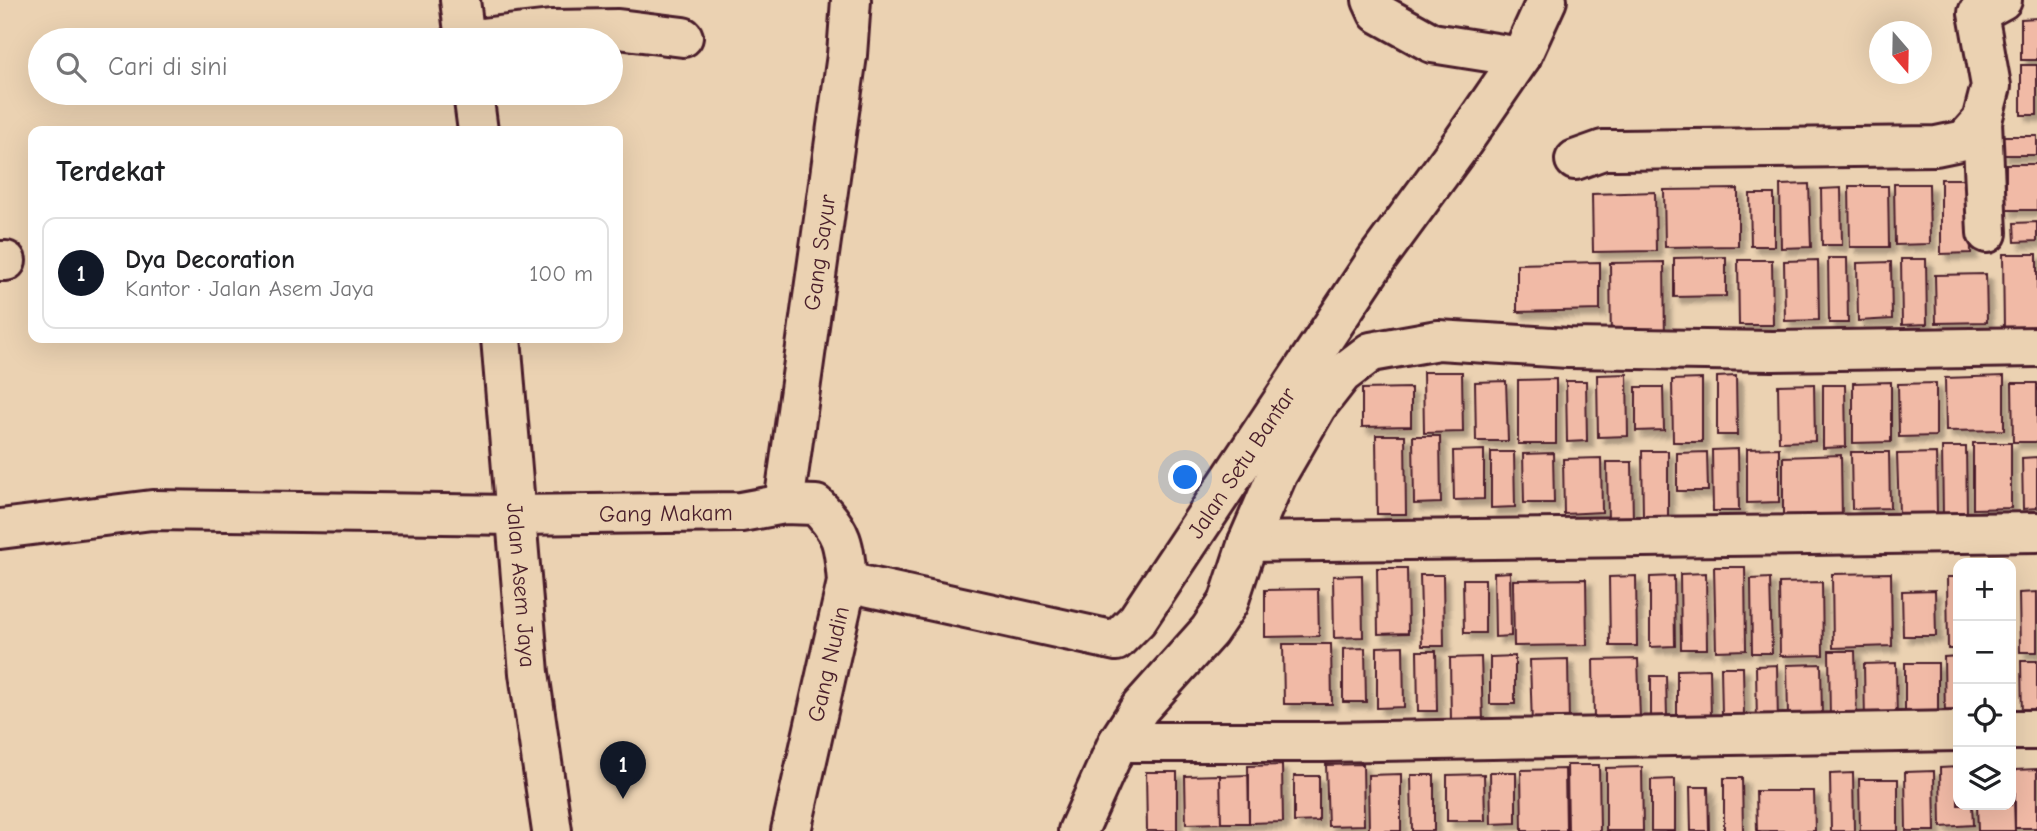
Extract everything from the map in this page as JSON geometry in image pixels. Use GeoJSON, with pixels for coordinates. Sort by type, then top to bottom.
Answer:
{"type":"FeatureCollection","features":[{"type":"Feature","properties":{"kind":"street"},"geometry":{"type":"LineString","coordinates":[[460,0],[464,28]]}},
{"type":"Feature","properties":{"kind":"street","name":"Gang Sayur"},"geometry":{"type":"LineString","coordinates":[[800,504],[851,0]]}},
{"type":"Feature","properties":{"kind":"street"},"geometry":{"type":"LineString","coordinates":[[1372,0],[1378,13],[1432,43],[1521,57],[1547,0]]}},
{"type":"Feature","properties":{"kind":"street"},"geometry":{"type":"LineString","coordinates":[[1981,4],[1991,86],[1982,121],[1987,233]]}},
{"type":"Feature","properties":{"kind":"street"},"geometry":{"type":"LineString","coordinates":[[623,30],[683,37]]}},
{"type":"Feature","properties":{"kind":"street","name":"Jalan Setu Bantar"},"geometry":{"type":"LineString","coordinates":[[847,582],[1116,641],[1137,620],[1377,259],[1521,57]]}},
{"type":"Feature","properties":{"kind":"street"},"geometry":{"type":"LineString","coordinates":[[475,105],[477,126]]}},
{"type":"Feature","properties":{"kind":"street"},"geometry":{"type":"LineString","coordinates":[[1575,160],[1591,153],[1619,150],[1936,146],[1965,140],[1982,121]]}},
{"type":"Feature","properties":{"kind":"street"},"geometry":{"type":"LineString","coordinates":[[1077,831],[1118,742],[1140,708],[1209,631],[1228,603],[1248,542],[1277,475],[1317,406],[1342,374],[1371,352],[1438,340],[1568,348],[1773,351],[2037,347]]}},
{"type":"Feature","properties":{"kind":"street","name":"Jalan Asem Jaya"},"geometry":{"type":"LineString","coordinates":[[501,343],[529,673],[552,831]]}},
{"type":"Feature","properties":{"kind":"street","name":"Gang Makam"},"geometry":{"type":"LineString","coordinates":[[0,529],[152,510],[515,515],[741,512],[800,504]]}},
{"type":"Feature","properties":{"kind":"street","name":"Gang Nudin"},"geometry":{"type":"LineString","coordinates":[[790,831],[847,582],[845,548],[834,523],[800,504]]}},
{"type":"Feature","properties":{"kind":"street"},"geometry":{"type":"LineString","coordinates":[[1248,542],[2037,532]]}},
{"type":"Feature","properties":{"kind":"street"},"geometry":{"type":"LineString","coordinates":[[2016,730],[2037,730]]}},
{"type":"Feature","properties":{"kind":"street"},"geometry":{"type":"LineString","coordinates":[[1118,742],[1953,731]]}},
{"type":"Feature","properties":{"kind":"building"},"geometry":{"type":"Polygon","coordinates":[[[2037,18],[2037,60],[2021,60],[2021,19],[2037,18]]]}},
{"type":"Feature","properties":{"kind":"building"},"geometry":{"type":"Polygon","coordinates":[[[2021,65],[2037,65],[2037,115],[2021,115],[2021,65]]]}},
{"type":"Feature","properties":{"kind":"building"},"geometry":{"type":"Polygon","coordinates":[[[2002,136],[2037,136],[2037,155],[2002,155],[2002,136]]]}},
{"type":"Feature","properties":{"kind":"building"},"geometry":{"type":"Polygon","coordinates":[[[2006,164],[2037,164],[2037,210],[2006,210],[2006,164]]]}},
{"type":"Feature","properties":{"kind":"building"},"geometry":{"type":"Polygon","coordinates":[[[1941,179],[1969,179],[1971,253],[1941,254],[1941,179]]]}},
{"type":"Feature","properties":{"kind":"building"},"geometry":{"type":"Polygon","coordinates":[[[1809,184],[1811,247],[1781,248],[1780,185],[1809,184]]]}},
{"type":"Feature","properties":{"kind":"building"},"geometry":{"type":"Polygon","coordinates":[[[1894,184],[1929,184],[1930,244],[1895,245],[1894,184]]]}},
{"type":"Feature","properties":{"kind":"building"},"geometry":{"type":"Polygon","coordinates":[[[1849,186],[1888,186],[1889,247],[1850,247],[1849,186]]]}},
{"type":"Feature","properties":{"kind":"building"},"geometry":{"type":"Polygon","coordinates":[[[1841,188],[1842,245],[1822,245],[1821,189],[1841,188]]]}},
{"type":"Feature","properties":{"kind":"building"},"geometry":{"type":"Polygon","coordinates":[[[1738,189],[1738,246],[1665,247],[1664,190],[1738,189]]]}},
{"type":"Feature","properties":{"kind":"building"},"geometry":{"type":"Polygon","coordinates":[[[1655,192],[1656,251],[1593,252],[1592,194],[1655,192]]]}},
{"type":"Feature","properties":{"kind":"building"},"geometry":{"type":"Polygon","coordinates":[[[1750,194],[1774,194],[1774,246],[1751,246],[1750,194]]]}},
{"type":"Feature","properties":{"kind":"building"},"geometry":{"type":"Polygon","coordinates":[[[2037,222],[2037,241],[2015,242],[2014,223],[2037,222]]]}},
{"type":"Feature","properties":{"kind":"building"},"geometry":{"type":"Polygon","coordinates":[[[2003,254],[2037,254],[2037,329],[2004,330],[2003,254]]]}},
{"type":"Feature","properties":{"kind":"building"},"geometry":{"type":"Polygon","coordinates":[[[1726,257],[1726,296],[1674,297],[1674,258],[1726,257]]]}},
{"type":"Feature","properties":{"kind":"building"},"geometry":{"type":"Polygon","coordinates":[[[1828,258],[1847,258],[1848,323],[1829,323],[1828,258]]]}},
{"type":"Feature","properties":{"kind":"building"},"geometry":{"type":"Polygon","coordinates":[[[1901,259],[1926,259],[1927,324],[1902,325],[1901,259]]]}},
{"type":"Feature","properties":{"kind":"building"},"geometry":{"type":"Polygon","coordinates":[[[1738,260],[1772,260],[1773,325],[1739,325],[1738,260]]]}},
{"type":"Feature","properties":{"kind":"building"},"geometry":{"type":"Polygon","coordinates":[[[1818,260],[1819,320],[1785,321],[1784,261],[1818,260]]]}},
{"type":"Feature","properties":{"kind":"building"},"geometry":{"type":"Polygon","coordinates":[[[1600,262],[1600,310],[1517,312],[1517,264],[1600,262]]]}},
{"type":"Feature","properties":{"kind":"building"},"geometry":{"type":"Polygon","coordinates":[[[1664,262],[1665,342],[1611,343],[1610,263],[1664,262]]]}},
{"type":"Feature","properties":{"kind":"building"},"geometry":{"type":"Polygon","coordinates":[[[1891,262],[1892,319],[1858,321],[1857,263],[1891,262]]]}},
{"type":"Feature","properties":{"kind":"building"},"geometry":{"type":"Polygon","coordinates":[[[1986,274],[1987,322],[1936,323],[1935,275],[1986,274]]]}},
{"type":"Feature","properties":{"kind":"building"},"geometry":{"type":"Polygon","coordinates":[[[1423,372],[1462,372],[1463,432],[1424,433],[1423,372]]]}},
{"type":"Feature","properties":{"kind":"building"},"geometry":{"type":"Polygon","coordinates":[[[1627,374],[1628,436],[1598,437],[1597,375],[1627,374]]]}},
{"type":"Feature","properties":{"kind":"building"},"geometry":{"type":"Polygon","coordinates":[[[1736,376],[1737,435],[1717,435],[1717,377],[1736,376]]]}},
{"type":"Feature","properties":{"kind":"building"},"geometry":{"type":"Polygon","coordinates":[[[2004,376],[2004,430],[1946,431],[1945,378],[2004,376]]]}},
{"type":"Feature","properties":{"kind":"building"},"geometry":{"type":"Polygon","coordinates":[[[1556,379],[1556,444],[1518,444],[1518,380],[1556,379]]]}},
{"type":"Feature","properties":{"kind":"building"},"geometry":{"type":"Polygon","coordinates":[[[1702,379],[1702,442],[1673,442],[1672,380],[1702,379]]]}},
{"type":"Feature","properties":{"kind":"building"},"geometry":{"type":"Polygon","coordinates":[[[1506,381],[1508,441],[1476,441],[1475,382],[1506,381]]]}},
{"type":"Feature","properties":{"kind":"building"},"geometry":{"type":"Polygon","coordinates":[[[1566,381],[1586,381],[1587,441],[1567,442],[1566,381]]]}},
{"type":"Feature","properties":{"kind":"building"},"geometry":{"type":"Polygon","coordinates":[[[1891,382],[1891,442],[1853,443],[1853,383],[1891,382]]]}},
{"type":"Feature","properties":{"kind":"building"},"geometry":{"type":"Polygon","coordinates":[[[1936,383],[1936,436],[1899,437],[1898,384],[1936,383]]]}},
{"type":"Feature","properties":{"kind":"building"},"geometry":{"type":"Polygon","coordinates":[[[2012,383],[2037,383],[2037,442],[2013,442],[2012,383]]]}},
{"type":"Feature","properties":{"kind":"building"},"geometry":{"type":"Polygon","coordinates":[[[1814,384],[1815,441],[1779,442],[1778,385],[1814,384]]]}},
{"type":"Feature","properties":{"kind":"building"},"geometry":{"type":"Polygon","coordinates":[[[1823,385],[1845,385],[1846,447],[1823,448],[1823,385]]]}},
{"type":"Feature","properties":{"kind":"building"},"geometry":{"type":"Polygon","coordinates":[[[1636,387],[1663,387],[1664,430],[1636,431],[1636,387]]]}},
{"type":"Feature","properties":{"kind":"building"},"geometry":{"type":"Polygon","coordinates":[[[1411,388],[1411,426],[1362,427],[1362,389],[1411,388]]]}},
{"type":"Feature","properties":{"kind":"building"},"geometry":{"type":"Polygon","coordinates":[[[1376,435],[1405,435],[1406,514],[1377,514],[1376,435]]]}},
{"type":"Feature","properties":{"kind":"building"},"geometry":{"type":"Polygon","coordinates":[[[1413,436],[1440,436],[1441,503],[1414,504],[1413,436]]]}},
{"type":"Feature","properties":{"kind":"building"},"geometry":{"type":"Polygon","coordinates":[[[1973,443],[2011,443],[2011,508],[1973,509],[1973,443]]]}},
{"type":"Feature","properties":{"kind":"building"},"geometry":{"type":"Polygon","coordinates":[[[1942,447],[1966,447],[1967,516],[1943,516],[1942,447]]]}},
{"type":"Feature","properties":{"kind":"building"},"geometry":{"type":"Polygon","coordinates":[[[1779,448],[1779,502],[1747,503],[1747,449],[1779,448]]]}},
{"type":"Feature","properties":{"kind":"building"},"geometry":{"type":"Polygon","coordinates":[[[1738,449],[1739,511],[1713,511],[1712,450],[1738,449]]]}},
{"type":"Feature","properties":{"kind":"building"},"geometry":{"type":"Polygon","coordinates":[[[1484,450],[1484,499],[1454,500],[1453,451],[1484,450]]]}},
{"type":"Feature","properties":{"kind":"building"},"geometry":{"type":"Polygon","coordinates":[[[1642,451],[1668,451],[1668,517],[1643,517],[1642,451]]]}},
{"type":"Feature","properties":{"kind":"building"},"geometry":{"type":"Polygon","coordinates":[[[1491,452],[1514,452],[1515,507],[1491,508],[1491,452]]]}},
{"type":"Feature","properties":{"kind":"building"},"geometry":{"type":"Polygon","coordinates":[[[1707,452],[1708,491],[1677,491],[1677,453],[1707,452]]]}},
{"type":"Feature","properties":{"kind":"building"},"geometry":{"type":"Polygon","coordinates":[[[1851,452],[1889,452],[1890,508],[1852,509],[1851,452]]]}},
{"type":"Feature","properties":{"kind":"building"},"geometry":{"type":"Polygon","coordinates":[[[1553,453],[1554,503],[1524,503],[1523,454],[1553,453]]]}},
{"type":"Feature","properties":{"kind":"building"},"geometry":{"type":"Polygon","coordinates":[[[1936,453],[1937,514],[1899,513],[1897,454],[1936,453]]]}},
{"type":"Feature","properties":{"kind":"building"},"geometry":{"type":"Polygon","coordinates":[[[1841,455],[1842,520],[1783,521],[1783,457],[1841,455]]]}},
{"type":"Feature","properties":{"kind":"building"},"geometry":{"type":"Polygon","coordinates":[[[2037,457],[2037,508],[2023,509],[2022,458],[2037,457]]]}},
{"type":"Feature","properties":{"kind":"building"},"geometry":{"type":"Polygon","coordinates":[[[1601,458],[1602,512],[1564,514],[1563,459],[1601,458]]]}},
{"type":"Feature","properties":{"kind":"building"},"geometry":{"type":"Polygon","coordinates":[[[1607,462],[1632,462],[1633,523],[1608,523],[1607,462]]]}},
{"type":"Feature","properties":{"kind":"building"},"geometry":{"type":"Polygon","coordinates":[[[1714,567],[1745,567],[1746,650],[1716,651],[1714,567]]]}},
{"type":"Feature","properties":{"kind":"building"},"geometry":{"type":"Polygon","coordinates":[[[1377,568],[1407,568],[1408,633],[1378,634],[1377,568]]]}},
{"type":"Feature","properties":{"kind":"building"},"geometry":{"type":"Polygon","coordinates":[[[1510,572],[1511,636],[1495,637],[1494,573],[1510,572]]]}},
{"type":"Feature","properties":{"kind":"building"},"geometry":{"type":"Polygon","coordinates":[[[1706,573],[1707,649],[1681,649],[1680,574],[1706,573]]]}},
{"type":"Feature","properties":{"kind":"building"},"geometry":{"type":"Polygon","coordinates":[[[1891,573],[1892,646],[1833,648],[1832,574],[1891,573]]]}},
{"type":"Feature","properties":{"kind":"building"},"geometry":{"type":"Polygon","coordinates":[[[1362,575],[1363,637],[1334,638],[1333,576],[1362,575]]]}},
{"type":"Feature","properties":{"kind":"building"},"geometry":{"type":"Polygon","coordinates":[[[1420,575],[1443,575],[1444,646],[1422,646],[1420,575]]]}},
{"type":"Feature","properties":{"kind":"building"},"geometry":{"type":"Polygon","coordinates":[[[1636,576],[1637,646],[1610,646],[1609,577],[1636,576]]]}},
{"type":"Feature","properties":{"kind":"building"},"geometry":{"type":"Polygon","coordinates":[[[1674,576],[1675,646],[1650,647],[1650,577],[1674,576]]]}},
{"type":"Feature","properties":{"kind":"building"},"geometry":{"type":"Polygon","coordinates":[[[1947,577],[1953,577],[1953,649],[1948,649],[1947,577]]]}},
{"type":"Feature","properties":{"kind":"building"},"geometry":{"type":"Polygon","coordinates":[[[1770,578],[1772,653],[1752,653],[1751,579],[1770,578]]]}},
{"type":"Feature","properties":{"kind":"building"},"geometry":{"type":"Polygon","coordinates":[[[1463,579],[1485,579],[1485,633],[1464,633],[1463,579]]]}},
{"type":"Feature","properties":{"kind":"building"},"geometry":{"type":"Polygon","coordinates":[[[1586,579],[1587,645],[1514,646],[1513,580],[1586,579]]]}},
{"type":"Feature","properties":{"kind":"building"},"geometry":{"type":"Polygon","coordinates":[[[1822,582],[1823,655],[1780,656],[1779,583],[1822,582]]]}},
{"type":"Feature","properties":{"kind":"building"},"geometry":{"type":"Polygon","coordinates":[[[1318,589],[1319,636],[1265,637],[1265,590],[1318,589]]]}},
{"type":"Feature","properties":{"kind":"building"},"geometry":{"type":"Polygon","coordinates":[[[1935,590],[1936,636],[1903,636],[1902,591],[1935,590]]]}},
{"type":"Feature","properties":{"kind":"building"},"geometry":{"type":"Polygon","coordinates":[[[2037,592],[2037,652],[2020,652],[2019,593],[2037,592]]]}},
{"type":"Feature","properties":{"kind":"building"},"geometry":{"type":"Polygon","coordinates":[[[1283,644],[1331,644],[1332,704],[1284,704],[1283,644]]]}},
{"type":"Feature","properties":{"kind":"building"},"geometry":{"type":"Polygon","coordinates":[[[1403,646],[1404,707],[1377,708],[1377,647],[1403,646]]]}},
{"type":"Feature","properties":{"kind":"building"},"geometry":{"type":"Polygon","coordinates":[[[1365,648],[1366,702],[1343,702],[1343,649],[1365,648]]]}},
{"type":"Feature","properties":{"kind":"building"},"geometry":{"type":"Polygon","coordinates":[[[1417,651],[1436,651],[1437,711],[1418,711],[1417,651]]]}},
{"type":"Feature","properties":{"kind":"building"},"geometry":{"type":"Polygon","coordinates":[[[1829,651],[1855,651],[1857,721],[1830,721],[1829,651]]]}},
{"type":"Feature","properties":{"kind":"building"},"geometry":{"type":"Polygon","coordinates":[[[1515,656],[1515,704],[1490,704],[1490,657],[1515,656]]]}},
{"type":"Feature","properties":{"kind":"building"},"geometry":{"type":"Polygon","coordinates":[[[1953,656],[1953,720],[1945,720],[1944,657],[1953,656]]]}},
{"type":"Feature","properties":{"kind":"building"},"geometry":{"type":"Polygon","coordinates":[[[1481,657],[1483,721],[1451,722],[1450,658],[1481,657]]]}},
{"type":"Feature","properties":{"kind":"building"},"geometry":{"type":"Polygon","coordinates":[[[1568,659],[1569,726],[1532,726],[1530,660],[1568,659]]]}},
{"type":"Feature","properties":{"kind":"building"},"geometry":{"type":"Polygon","coordinates":[[[1638,659],[1640,719],[1594,720],[1593,660],[1638,659]]]}},
{"type":"Feature","properties":{"kind":"building"},"geometry":{"type":"Polygon","coordinates":[[[2021,661],[2037,661],[2037,718],[2022,719],[2021,661]]]}},
{"type":"Feature","properties":{"kind":"building"},"geometry":{"type":"Polygon","coordinates":[[[1896,663],[1897,724],[1865,725],[1864,664],[1896,663]]]}},
{"type":"Feature","properties":{"kind":"building"},"geometry":{"type":"Polygon","coordinates":[[[1905,663],[1938,663],[1938,718],[1905,719],[1905,663]]]}},
{"type":"Feature","properties":{"kind":"building"},"geometry":{"type":"Polygon","coordinates":[[[1821,664],[1822,717],[1788,718],[1787,665],[1821,664]]]}},
{"type":"Feature","properties":{"kind":"building"},"geometry":{"type":"Polygon","coordinates":[[[1777,665],[1778,726],[1757,726],[1756,666],[1777,665]]]}},
{"type":"Feature","properties":{"kind":"building"},"geometry":{"type":"Polygon","coordinates":[[[1721,667],[1743,667],[1744,716],[1722,716],[1721,667]]]}},
{"type":"Feature","properties":{"kind":"building"},"geometry":{"type":"Polygon","coordinates":[[[1710,669],[1711,718],[1677,719],[1677,670],[1710,669]]]}},
{"type":"Feature","properties":{"kind":"building"},"geometry":{"type":"Polygon","coordinates":[[[1651,676],[1666,676],[1667,717],[1651,718],[1651,676]]]}},
{"type":"Feature","properties":{"kind":"building"},"geometry":{"type":"Polygon","coordinates":[[[1363,764],[1364,825],[1328,826],[1326,765],[1363,764]]]}},
{"type":"Feature","properties":{"kind":"building"},"geometry":{"type":"Polygon","coordinates":[[[1282,765],[1283,822],[1249,823],[1248,766],[1282,765]]]}},
{"type":"Feature","properties":{"kind":"building"},"geometry":{"type":"Polygon","coordinates":[[[1567,765],[1599,765],[1600,831],[1568,831],[1567,765]]]}},
{"type":"Feature","properties":{"kind":"building"},"geometry":{"type":"Polygon","coordinates":[[[1642,767],[1643,831],[1606,831],[1606,768],[1642,767]]]}},
{"type":"Feature","properties":{"kind":"building"},"geometry":{"type":"Polygon","coordinates":[[[1953,767],[1953,810],[1972,810],[1973,825],[1941,827],[1940,768],[1953,767]]]}},
{"type":"Feature","properties":{"kind":"building"},"geometry":{"type":"Polygon","coordinates":[[[1565,769],[1566,831],[1522,831],[1521,770],[1565,769]]]}},
{"type":"Feature","properties":{"kind":"building"},"geometry":{"type":"Polygon","coordinates":[[[2037,769],[2037,828],[2015,828],[2016,770],[2037,769]]]}},
{"type":"Feature","properties":{"kind":"building"},"geometry":{"type":"Polygon","coordinates":[[[1934,771],[1935,831],[1906,831],[1905,772],[1934,771]]]}},
{"type":"Feature","properties":{"kind":"building"},"geometry":{"type":"Polygon","coordinates":[[[1146,772],[1177,772],[1177,831],[1147,831],[1146,772]]]}},
{"type":"Feature","properties":{"kind":"building"},"geometry":{"type":"Polygon","coordinates":[[[1490,772],[1516,772],[1516,823],[1491,824],[1490,772]]]}},
{"type":"Feature","properties":{"kind":"building"},"geometry":{"type":"Polygon","coordinates":[[[1853,773],[1854,831],[1831,831],[1830,774],[1853,773]]]}},
{"type":"Feature","properties":{"kind":"building"},"geometry":{"type":"Polygon","coordinates":[[[1401,774],[1401,831],[1369,831],[1368,775],[1401,774]]]}},
{"type":"Feature","properties":{"kind":"building"},"geometry":{"type":"Polygon","coordinates":[[[1484,774],[1485,821],[1447,821],[1447,775],[1484,774]]]}},
{"type":"Feature","properties":{"kind":"building"},"geometry":{"type":"Polygon","coordinates":[[[1220,775],[1221,823],[1186,824],[1185,776],[1220,775]]]}},
{"type":"Feature","properties":{"kind":"building"},"geometry":{"type":"Polygon","coordinates":[[[1249,775],[1249,823],[1221,823],[1220,776],[1249,775]]]}},
{"type":"Feature","properties":{"kind":"building"},"geometry":{"type":"Polygon","coordinates":[[[1411,775],[1434,775],[1434,831],[1412,831],[1411,775]]]}},
{"type":"Feature","properties":{"kind":"building"},"geometry":{"type":"Polygon","coordinates":[[[1294,776],[1319,776],[1319,821],[1294,822],[1294,776]]]}},
{"type":"Feature","properties":{"kind":"building"},"geometry":{"type":"Polygon","coordinates":[[[1724,778],[1742,778],[1743,831],[1724,831],[1724,778]]]}},
{"type":"Feature","properties":{"kind":"building"},"geometry":{"type":"Polygon","coordinates":[[[1675,779],[1675,831],[1651,831],[1651,780],[1675,779]]]}},
{"type":"Feature","properties":{"kind":"building"},"geometry":{"type":"Polygon","coordinates":[[[1859,779],[1898,779],[1898,831],[1860,831],[1859,779]]]}},
{"type":"Feature","properties":{"kind":"building"},"geometry":{"type":"Polygon","coordinates":[[[1690,787],[1708,787],[1709,831],[1691,831],[1690,787]]]}},
{"type":"Feature","properties":{"kind":"building"},"geometry":{"type":"Polygon","coordinates":[[[1756,791],[1814,791],[1815,831],[1757,831],[1756,791]]]}},
{"type":"Feature","properties":{"kind":"building"},"geometry":{"type":"Polygon","coordinates":[[[1977,810],[2014,810],[2015,831],[1978,831],[1977,810]]]}},
{"type":"Feature","properties":{"kind":"place","name":"Dya Decoration"},"geometry":{"type":"Point","coordinates":[623,799]}}]}
